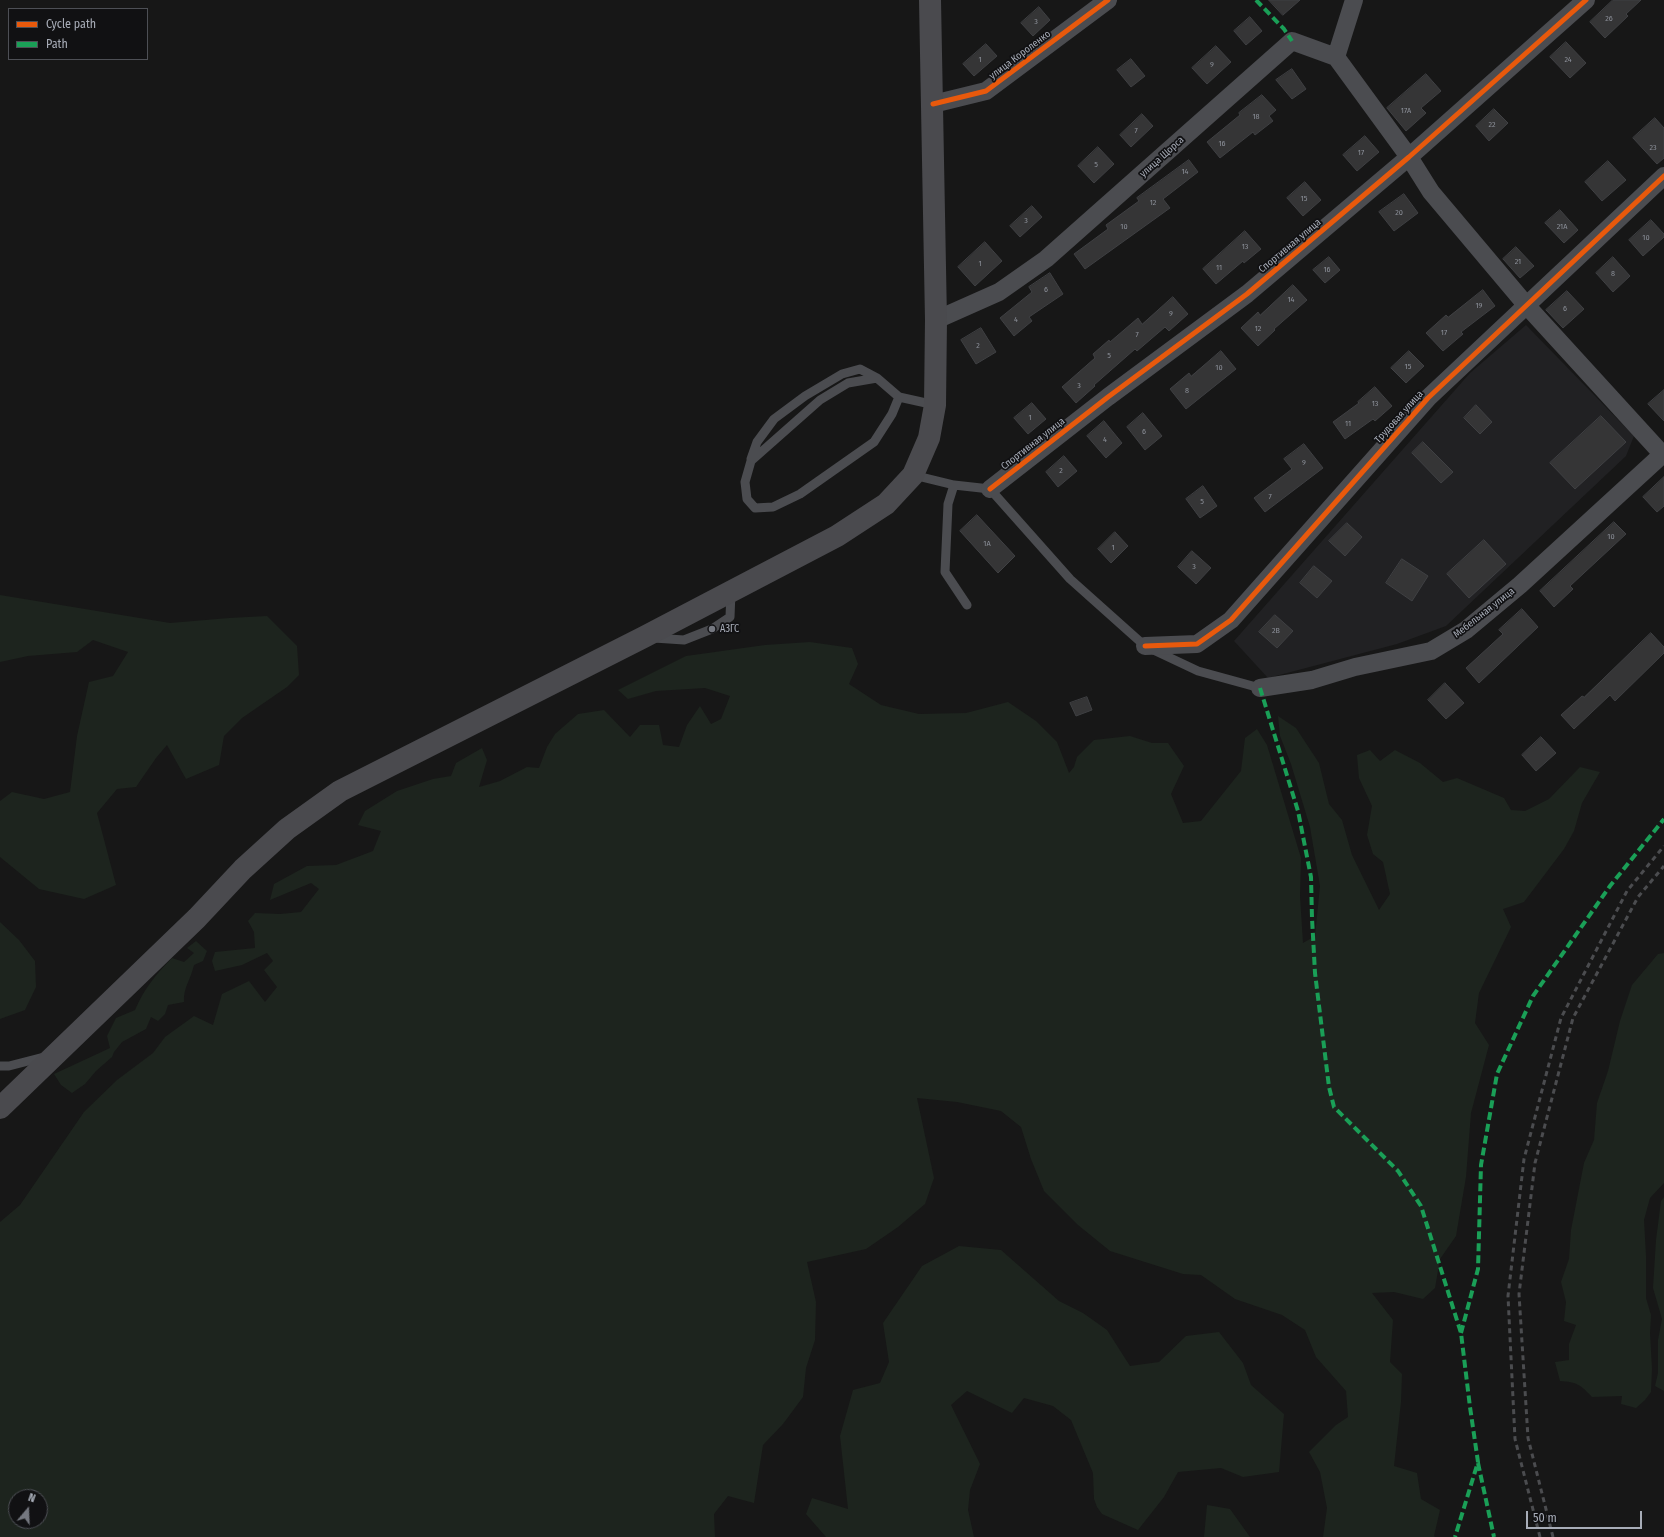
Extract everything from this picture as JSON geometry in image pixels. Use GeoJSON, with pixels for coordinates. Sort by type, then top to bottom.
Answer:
{"type":"FeatureCollection","features":[{"type":"Feature","properties":{"kind":"main road"},"geometry":{"type":"LineString","coordinates":[[0,1108],[197,918],[243,870],[287,829],[340,791],[644,637],[837,536],[886,504],[913,475],[929,438],[935,405],[936,320],[930,0]]}},
{"type":"Feature","properties":{"kind":"street","name":"улица Короленко"},"geometry":{"type":"LineString","coordinates":[[932,104],[986,91],[1108,0]]}},
{"type":"Feature","properties":{"kind":"street"},"geometry":{"type":"LineString","coordinates":[[1354,0],[1336,57],[1409,157],[1431,192],[1526,306],[1663,454]]}},
{"type":"Feature","properties":{"kind":"street","name":"Спортивная улица"},"geometry":{"type":"LineString","coordinates":[[990,489],[1108,397],[1247,294],[1409,157],[1586,0]]}},
{"type":"Feature","properties":{"kind":"street","name":"улица Щорса"},"geometry":{"type":"LineString","coordinates":[[936,320],[999,292],[1046,259],[1292,41],[1336,57]]}},
{"type":"Feature","properties":{"kind":"street","name":"Трудовая улица"},"geometry":{"type":"LineString","coordinates":[[1145,646],[1197,644],[1231,620],[1428,398],[1664,176]]}},
{"type":"Feature","properties":{"kind":"street","name":"Мебельная улица"},"geometry":{"type":"LineString","coordinates":[[1260,688],[1312,680],[1355,667],[1431,651],[1466,630],[1520,585],[1663,454]]}},
{"type":"Feature","properties":{"kind":"lane"},"geometry":{"type":"LineString","coordinates":[[899,397],[892,414],[874,442],[800,494],[773,507],[755,508],[747,499],[745,482],[757,442],[774,419],[805,396],[842,374],[860,369],[877,378],[899,397],[935,405]]}},
{"type":"Feature","properties":{"kind":"lane"},"geometry":{"type":"LineString","coordinates":[[751,461],[820,400],[848,383],[877,378]]}},
{"type":"Feature","properties":{"kind":"lane"},"geometry":{"type":"LineString","coordinates":[[913,475],[954,485],[990,489],[1070,579],[1145,646],[1198,671],[1260,688]]}},
{"type":"Feature","properties":{"kind":"lane"},"geometry":{"type":"LineString","coordinates":[[954,485],[948,504],[945,572],[967,605]]}},
{"type":"Feature","properties":{"kind":"lane"},"geometry":{"type":"LineString","coordinates":[[0,1066],[33,1061],[59,1052]]}},
{"type":"Feature","properties":{"kind":"shaded area"},"geometry":{"type":"Polygon","coordinates":[[[1526,325],[1634,436],[1626,456],[1446,626],[1397,644],[1268,678],[1234,641],[1470,373],[1526,325]]]}},
{"type":"Feature","properties":{"kind":"shaded area"},"geometry":{"type":"Polygon","coordinates":[[[0,595],[170,623],[267,616],[297,646],[299,675],[287,687],[242,718],[224,736],[219,765],[186,779],[167,745],[136,787],[117,789],[97,813],[116,885],[84,899],[39,889],[0,857],[0,801],[12,792],[44,799],[70,792],[77,736],[89,682],[113,676],[128,652],[93,640],[77,652],[28,656],[0,662],[0,595]]]}},
{"type":"Feature","properties":{"kind":"shaded area"},"geometry":{"type":"Polygon","coordinates":[[[810,642],[852,648],[858,664],[849,684],[881,705],[919,714],[966,713],[1008,702],[1036,721],[1057,742],[1069,773],[1074,767],[1077,757],[1094,740],[1130,736],[1152,743],[1168,743],[1184,766],[1171,794],[1183,823],[1201,821],[1241,771],[1245,738],[1257,729],[1267,745],[1301,858],[1300,896],[1303,943],[1315,936],[1320,886],[1310,827],[1291,764],[1280,736],[1278,716],[1296,728],[1319,763],[1329,804],[1342,820],[1352,855],[1379,910],[1390,894],[1383,862],[1373,854],[1367,835],[1372,806],[1359,778],[1357,755],[1370,750],[1380,761],[1395,750],[1420,763],[1443,782],[1457,778],[1504,798],[1511,810],[1525,811],[1549,799],[1580,767],[1600,772],[1582,803],[1574,831],[1564,849],[1524,902],[1503,909],[1511,927],[1479,993],[1475,1023],[1489,1045],[1471,1113],[1466,1177],[1456,1236],[1440,1259],[1435,1288],[1423,1299],[1394,1292],[1372,1293],[1393,1320],[1390,1362],[1402,1374],[1401,1402],[1394,1466],[1417,1473],[1421,1499],[1440,1510],[1435,1537],[1323,1537],[1327,1508],[1320,1472],[1309,1452],[1336,1425],[1348,1417],[1346,1391],[1316,1357],[1305,1330],[1282,1315],[1235,1299],[1201,1275],[1183,1274],[1110,1251],[1078,1225],[1044,1191],[1031,1159],[1021,1127],[1001,1111],[957,1102],[917,1098],[934,1178],[925,1204],[898,1227],[866,1249],[807,1262],[816,1302],[815,1340],[806,1368],[803,1397],[783,1424],[763,1445],[754,1503],[728,1496],[714,1514],[715,1537],[0,1537],[0,1222],[20,1205],[84,1112],[117,1080],[153,1053],[165,1037],[194,1016],[213,1025],[222,994],[249,981],[265,1002],[277,987],[264,970],[273,961],[267,953],[242,965],[215,971],[212,961],[215,952],[255,948],[254,932],[248,921],[255,913],[280,914],[301,912],[319,889],[311,883],[270,900],[274,884],[307,866],[336,865],[373,851],[381,831],[358,825],[365,811],[397,791],[433,779],[451,776],[456,763],[482,748],[487,760],[479,787],[500,781],[527,767],[539,768],[547,747],[555,734],[578,714],[604,710],[630,737],[640,725],[659,725],[663,745],[679,747],[687,725],[700,706],[711,724],[721,719],[730,696],[705,688],[656,691],[628,699],[618,690],[686,656],[765,645],[810,642]]]}},
{"type":"Feature","properties":{"kind":"shaded area"},"geometry":{"type":"Polygon","coordinates":[[[0,922],[19,940],[35,961],[36,987],[25,1010],[0,1019],[0,922]]]}},
{"type":"Feature","properties":{"kind":"shaded area"},"geometry":{"type":"Polygon","coordinates":[[[196,941],[207,951],[203,961],[194,965],[186,988],[184,1002],[168,1005],[165,1014],[158,1021],[151,1017],[146,1029],[122,1042],[112,1057],[96,1071],[85,1084],[72,1093],[61,1085],[54,1074],[110,1048],[107,1036],[116,1018],[135,1010],[146,989],[161,970],[172,958],[184,962],[194,953],[187,948],[196,941]]]}},
{"type":"Feature","properties":{"kind":"shaded area"},"geometry":{"type":"Polygon","coordinates":[[[1664,953],[1664,1183],[1650,1198],[1644,1220],[1646,1298],[1651,1315],[1650,1333],[1652,1369],[1651,1392],[1636,1408],[1621,1404],[1622,1396],[1592,1397],[1578,1385],[1571,1382],[1560,1381],[1555,1362],[1569,1360],[1569,1344],[1576,1325],[1564,1321],[1566,1302],[1561,1282],[1569,1259],[1571,1230],[1584,1163],[1594,1140],[1597,1103],[1608,1071],[1620,1021],[1632,985],[1658,954],[1664,953]]]}},
{"type":"Feature","properties":{"kind":"shaded area"},"geometry":{"type":"Polygon","coordinates":[[[1664,1197],[1664,1391],[1655,1386],[1658,1373],[1658,1340],[1662,1319],[1653,1288],[1656,1240],[1661,1201],[1664,1197]]]}},
{"type":"Feature","properties":{"kind":"shaded area"},"geometry":{"type":"Polygon","coordinates":[[[959,1246],[1001,1250],[1059,1301],[1083,1313],[1107,1330],[1130,1366],[1159,1362],[1186,1336],[1219,1332],[1243,1363],[1251,1385],[1284,1414],[1279,1472],[1243,1477],[1221,1468],[1178,1472],[1164,1497],[1138,1530],[1102,1514],[1097,1507],[1094,1499],[1093,1473],[1071,1420],[1053,1406],[1024,1398],[1012,1413],[967,1391],[951,1405],[980,1464],[970,1490],[968,1510],[974,1537],[826,1537],[806,1514],[812,1498],[848,1509],[840,1436],[853,1390],[880,1383],[889,1362],[883,1323],[922,1266],[959,1246]]]}},
{"type":"Feature","properties":{"kind":"shaded area"},"geometry":{"type":"Polygon","coordinates":[[[1207,1505],[1230,1509],[1250,1537],[1204,1537],[1207,1505]]]}},
{"type":"Feature","properties":{"kind":"building"},"geometry":{"type":"Polygon","coordinates":[[[1269,0],[1300,0],[1283,15],[1269,0]]]}},
{"type":"Feature","properties":{"kind":"building"},"geometry":{"type":"Polygon","coordinates":[[[1613,0],[1641,0],[1626,14],[1628,16],[1605,38],[1590,22],[1613,0]]]}},
{"type":"Feature","properties":{"kind":"building"},"geometry":{"type":"Polygon","coordinates":[[[1039,7],[1050,20],[1033,36],[1021,23],[1039,7]]]}},
{"type":"Feature","properties":{"kind":"building"},"geometry":{"type":"Polygon","coordinates":[[[1250,17],[1262,31],[1246,45],[1234,31],[1250,17]]]}},
{"type":"Feature","properties":{"kind":"building"},"geometry":{"type":"Polygon","coordinates":[[[1566,42],[1586,63],[1570,78],[1550,57],[1566,42]]]}},
{"type":"Feature","properties":{"kind":"building"},"geometry":{"type":"Polygon","coordinates":[[[986,44],[997,56],[974,76],[963,64],[986,44]]]}},
{"type":"Feature","properties":{"kind":"building"},"geometry":{"type":"Polygon","coordinates":[[[1216,46],[1231,62],[1207,84],[1192,68],[1216,46]]]}},
{"type":"Feature","properties":{"kind":"building"},"geometry":{"type":"Polygon","coordinates":[[[1131,59],[1145,76],[1131,87],[1117,70],[1131,59]]]}},
{"type":"Feature","properties":{"kind":"building"},"geometry":{"type":"Polygon","coordinates":[[[1292,69],[1306,89],[1292,99],[1276,80],[1292,69]]]}},
{"type":"Feature","properties":{"kind":"building"},"geometry":{"type":"Polygon","coordinates":[[[1426,74],[1441,91],[1421,108],[1426,113],[1406,131],[1387,108],[1426,74]]]}},
{"type":"Feature","properties":{"kind":"building"},"geometry":{"type":"Polygon","coordinates":[[[1262,95],[1276,110],[1269,116],[1273,121],[1255,135],[1253,132],[1220,158],[1207,142],[1240,115],[1239,113],[1262,95]]]}},
{"type":"Feature","properties":{"kind":"building"},"geometry":{"type":"Polygon","coordinates":[[[1494,109],[1508,123],[1489,141],[1476,126],[1494,109]]]}},
{"type":"Feature","properties":{"kind":"building"},"geometry":{"type":"Polygon","coordinates":[[[1142,114],[1153,126],[1131,147],[1120,135],[1142,114]]]}},
{"type":"Feature","properties":{"kind":"building"},"geometry":{"type":"Polygon","coordinates":[[[1655,118],[1664,128],[1664,158],[1657,164],[1633,138],[1655,118]]]}},
{"type":"Feature","properties":{"kind":"building"},"geometry":{"type":"Polygon","coordinates":[[[1365,136],[1379,152],[1357,171],[1343,155],[1365,136]]]}},
{"type":"Feature","properties":{"kind":"building"},"geometry":{"type":"Polygon","coordinates":[[[1098,147],[1114,164],[1094,183],[1078,166],[1098,147]]]}},
{"type":"Feature","properties":{"kind":"building"},"geometry":{"type":"Polygon","coordinates":[[[1189,160],[1198,172],[1163,199],[1170,208],[1085,269],[1074,254],[1108,229],[1106,225],[1139,201],[1137,198],[1189,160]]]}},
{"type":"Feature","properties":{"kind":"building"},"geometry":{"type":"Polygon","coordinates":[[[1608,161],[1626,180],[1602,201],[1585,182],[1608,161]]]}},
{"type":"Feature","properties":{"kind":"building"},"geometry":{"type":"Polygon","coordinates":[[[1305,182],[1321,200],[1303,216],[1287,198],[1305,182]]]}},
{"type":"Feature","properties":{"kind":"building"},"geometry":{"type":"Polygon","coordinates":[[[1404,194],[1418,213],[1394,231],[1379,212],[1404,194]]]}},
{"type":"Feature","properties":{"kind":"building"},"geometry":{"type":"Polygon","coordinates":[[[1032,206],[1042,217],[1020,237],[1010,226],[1032,206]]]}},
{"type":"Feature","properties":{"kind":"building"},"geometry":{"type":"Polygon","coordinates":[[[1560,210],[1578,230],[1564,243],[1545,223],[1560,210]]]}},
{"type":"Feature","properties":{"kind":"building"},"geometry":{"type":"Polygon","coordinates":[[[1651,220],[1664,234],[1664,237],[1643,256],[1629,240],[1651,220]]]}},
{"type":"Feature","properties":{"kind":"building"},"geometry":{"type":"Polygon","coordinates":[[[1245,231],[1261,249],[1244,263],[1243,261],[1216,284],[1203,269],[1245,231]]]}},
{"type":"Feature","properties":{"kind":"building"},"geometry":{"type":"Polygon","coordinates":[[[985,242],[1002,261],[975,286],[958,267],[985,242]]]}},
{"type":"Feature","properties":{"kind":"building"},"geometry":{"type":"Polygon","coordinates":[[[1516,247],[1534,266],[1520,278],[1503,259],[1516,247]]]}},
{"type":"Feature","properties":{"kind":"building"},"geometry":{"type":"Polygon","coordinates":[[[1329,257],[1340,270],[1325,283],[1313,270],[1329,257]]]}},
{"type":"Feature","properties":{"kind":"building"},"geometry":{"type":"Polygon","coordinates":[[[1613,257],[1630,276],[1613,292],[1596,273],[1613,257]]]}},
{"type":"Feature","properties":{"kind":"building"},"geometry":{"type":"Polygon","coordinates":[[[1050,273],[1063,294],[1029,317],[1032,321],[1014,336],[1000,318],[1032,292],[1029,287],[1050,273]]]}},
{"type":"Feature","properties":{"kind":"building"},"geometry":{"type":"Polygon","coordinates":[[[1293,285],[1307,300],[1274,329],[1275,330],[1258,346],[1241,328],[1258,312],[1260,315],[1293,285]]]}},
{"type":"Feature","properties":{"kind":"building"},"geometry":{"type":"Polygon","coordinates":[[[1483,290],[1495,306],[1461,332],[1463,334],[1443,351],[1426,333],[1446,315],[1448,317],[1483,290]]]}},
{"type":"Feature","properties":{"kind":"building"},"geometry":{"type":"Polygon","coordinates":[[[1567,291],[1584,309],[1563,328],[1546,310],[1567,291]]]}},
{"type":"Feature","properties":{"kind":"building"},"geometry":{"type":"Polygon","coordinates":[[[1173,297],[1188,314],[1169,331],[1165,327],[1137,351],[1135,349],[1076,403],[1062,387],[1095,358],[1093,354],[1109,340],[1110,342],[1138,318],[1142,324],[1173,297]]]}},
{"type":"Feature","properties":{"kind":"building"},"geometry":{"type":"Polygon","coordinates":[[[981,328],[996,352],[976,364],[961,340],[981,328]]]}},
{"type":"Feature","properties":{"kind":"building"},"geometry":{"type":"Polygon","coordinates":[[[1221,351],[1236,369],[1186,409],[1170,389],[1189,373],[1191,376],[1221,351]]]}},
{"type":"Feature","properties":{"kind":"building"},"geometry":{"type":"Polygon","coordinates":[[[1409,351],[1424,366],[1406,383],[1391,368],[1409,351]]]}},
{"type":"Feature","properties":{"kind":"building"},"geometry":{"type":"Polygon","coordinates":[[[1375,387],[1392,406],[1375,421],[1373,419],[1345,439],[1333,422],[1359,403],[1358,402],[1375,387]]]}},
{"type":"Feature","properties":{"kind":"building"},"geometry":{"type":"Polygon","coordinates":[[[1664,390],[1664,421],[1648,404],[1664,390]]]}},
{"type":"Feature","properties":{"kind":"building"},"geometry":{"type":"Polygon","coordinates":[[[1032,403],[1046,419],[1028,434],[1014,418],[1032,403]]]}},
{"type":"Feature","properties":{"kind":"building"},"geometry":{"type":"Polygon","coordinates":[[[1476,405],[1492,422],[1480,434],[1464,418],[1476,405]]]}},
{"type":"Feature","properties":{"kind":"building"},"geometry":{"type":"Polygon","coordinates":[[[1143,413],[1162,436],[1145,450],[1127,427],[1143,413]]]}},
{"type":"Feature","properties":{"kind":"building"},"geometry":{"type":"Polygon","coordinates":[[[1601,416],[1626,442],[1575,489],[1550,463],[1601,416]]]}},
{"type":"Feature","properties":{"kind":"building"},"geometry":{"type":"Polygon","coordinates":[[[1104,421],[1122,443],[1106,458],[1087,436],[1104,421]]]}},
{"type":"Feature","properties":{"kind":"building"},"geometry":{"type":"Polygon","coordinates":[[[1423,442],[1453,472],[1441,483],[1412,453],[1423,442]]]}},
{"type":"Feature","properties":{"kind":"building"},"geometry":{"type":"Polygon","coordinates":[[[1304,444],[1323,468],[1265,512],[1254,498],[1292,469],[1284,459],[1304,444]]]}},
{"type":"Feature","properties":{"kind":"building"},"geometry":{"type":"Polygon","coordinates":[[[1064,456],[1077,471],[1058,487],[1046,472],[1064,456]]]}},
{"type":"Feature","properties":{"kind":"building"},"geometry":{"type":"Polygon","coordinates":[[[1664,477],[1664,506],[1657,512],[1643,497],[1664,477]]]}},
{"type":"Feature","properties":{"kind":"building"},"geometry":{"type":"Polygon","coordinates":[[[1203,486],[1217,506],[1200,518],[1186,499],[1203,486]]]}},
{"type":"Feature","properties":{"kind":"building"},"geometry":{"type":"Polygon","coordinates":[[[977,515],[1015,556],[998,573],[960,531],[977,515]]]}},
{"type":"Feature","properties":{"kind":"building"},"geometry":{"type":"Polygon","coordinates":[[[1614,522],[1626,534],[1570,586],[1573,589],[1554,607],[1540,591],[1614,522]]]}},
{"type":"Feature","properties":{"kind":"building"},"geometry":{"type":"Polygon","coordinates":[[[1347,523],[1362,537],[1345,556],[1329,541],[1347,523]]]}},
{"type":"Feature","properties":{"kind":"building"},"geometry":{"type":"Polygon","coordinates":[[[1115,532],[1128,546],[1111,563],[1098,549],[1115,532]]]}},
{"type":"Feature","properties":{"kind":"building"},"geometry":{"type":"Polygon","coordinates":[[[1484,540],[1506,564],[1469,598],[1447,574],[1484,540]]]}},
{"type":"Feature","properties":{"kind":"building"},"geometry":{"type":"Polygon","coordinates":[[[1192,551],[1211,568],[1196,584],[1178,567],[1192,551]]]}},
{"type":"Feature","properties":{"kind":"building"},"geometry":{"type":"Polygon","coordinates":[[[1402,559],[1428,576],[1412,601],[1386,583],[1402,559]]]}},
{"type":"Feature","properties":{"kind":"building"},"geometry":{"type":"Polygon","coordinates":[[[1314,566],[1332,581],[1317,598],[1300,583],[1314,566]]]}},
{"type":"Feature","properties":{"kind":"building"},"geometry":{"type":"Polygon","coordinates":[[[1522,609],[1538,627],[1479,683],[1466,668],[1503,634],[1499,630],[1522,609]]]}},
{"type":"Feature","properties":{"kind":"building"},"geometry":{"type":"Polygon","coordinates":[[[1275,615],[1293,631],[1277,648],[1259,632],[1275,615]]]}},
{"type":"Feature","properties":{"kind":"building"},"geometry":{"type":"Polygon","coordinates":[[[1651,633],[1664,647],[1664,653],[1615,701],[1610,695],[1574,729],[1561,715],[1582,696],[1584,697],[1651,633]]]}},
{"type":"Feature","properties":{"kind":"building"},"geometry":{"type":"Polygon","coordinates":[[[1445,683],[1464,703],[1446,719],[1428,700],[1445,683]]]}},
{"type":"Feature","properties":{"kind":"building"},"geometry":{"type":"Polygon","coordinates":[[[1087,697],[1092,710],[1076,716],[1070,703],[1087,697]]]}},
{"type":"Feature","properties":{"kind":"building"},"geometry":{"type":"Polygon","coordinates":[[[1541,737],[1556,753],[1536,771],[1522,755],[1541,737]]]}},
{"type":"Feature","properties":{"kind":"railway"},"geometry":{"type":"LineString","coordinates":[[1540,1537],[1515,1439],[1508,1296],[1524,1159],[1561,1018],[1627,891],[1664,846]]}},
{"type":"Feature","properties":{"kind":"railway"},"geometry":{"type":"LineString","coordinates":[[1553,1537],[1528,1438],[1519,1294],[1535,1163],[1573,1018],[1638,897],[1664,866]]}},
{"type":"Feature","properties":{"kind":"marked path"},"geometry":{"type":"LineString","coordinates":[[1256,0],[1284,29],[1292,41]]}},
{"type":"Feature","properties":{"kind":"marked path"},"geometry":{"type":"LineString","coordinates":[[1260,688],[1298,811],[1311,877],[1315,973],[1329,1087],[1334,1107],[1398,1171],[1421,1206],[1461,1333],[1478,1462],[1455,1537]]}},
{"type":"Feature","properties":{"kind":"marked path"},"geometry":{"type":"LineString","coordinates":[[1461,1333],[1478,1269],[1481,1165],[1497,1074],[1533,996],[1610,886],[1664,819]]}},
{"type":"Feature","properties":{"kind":"marked path"},"geometry":{"type":"LineString","coordinates":[[1478,1463],[1494,1537]]}},
{"type":"Feature","properties":{"kind":"cycle path"},"geometry":{"type":"LineString","coordinates":[[933,104],[986,91],[1108,0]]}},
{"type":"Feature","properties":{"kind":"cycle path"},"geometry":{"type":"LineString","coordinates":[[990,489],[1108,397],[1247,294],[1409,157],[1586,0]]}},
{"type":"Feature","properties":{"kind":"cycle path"},"geometry":{"type":"LineString","coordinates":[[1145,646],[1197,644],[1231,620],[1428,398],[1664,176]]}},
{"type":"Feature","properties":{"kind":"place","name":"АЗГС"},"geometry":{"type":"Point","coordinates":[712,629]}}]}
